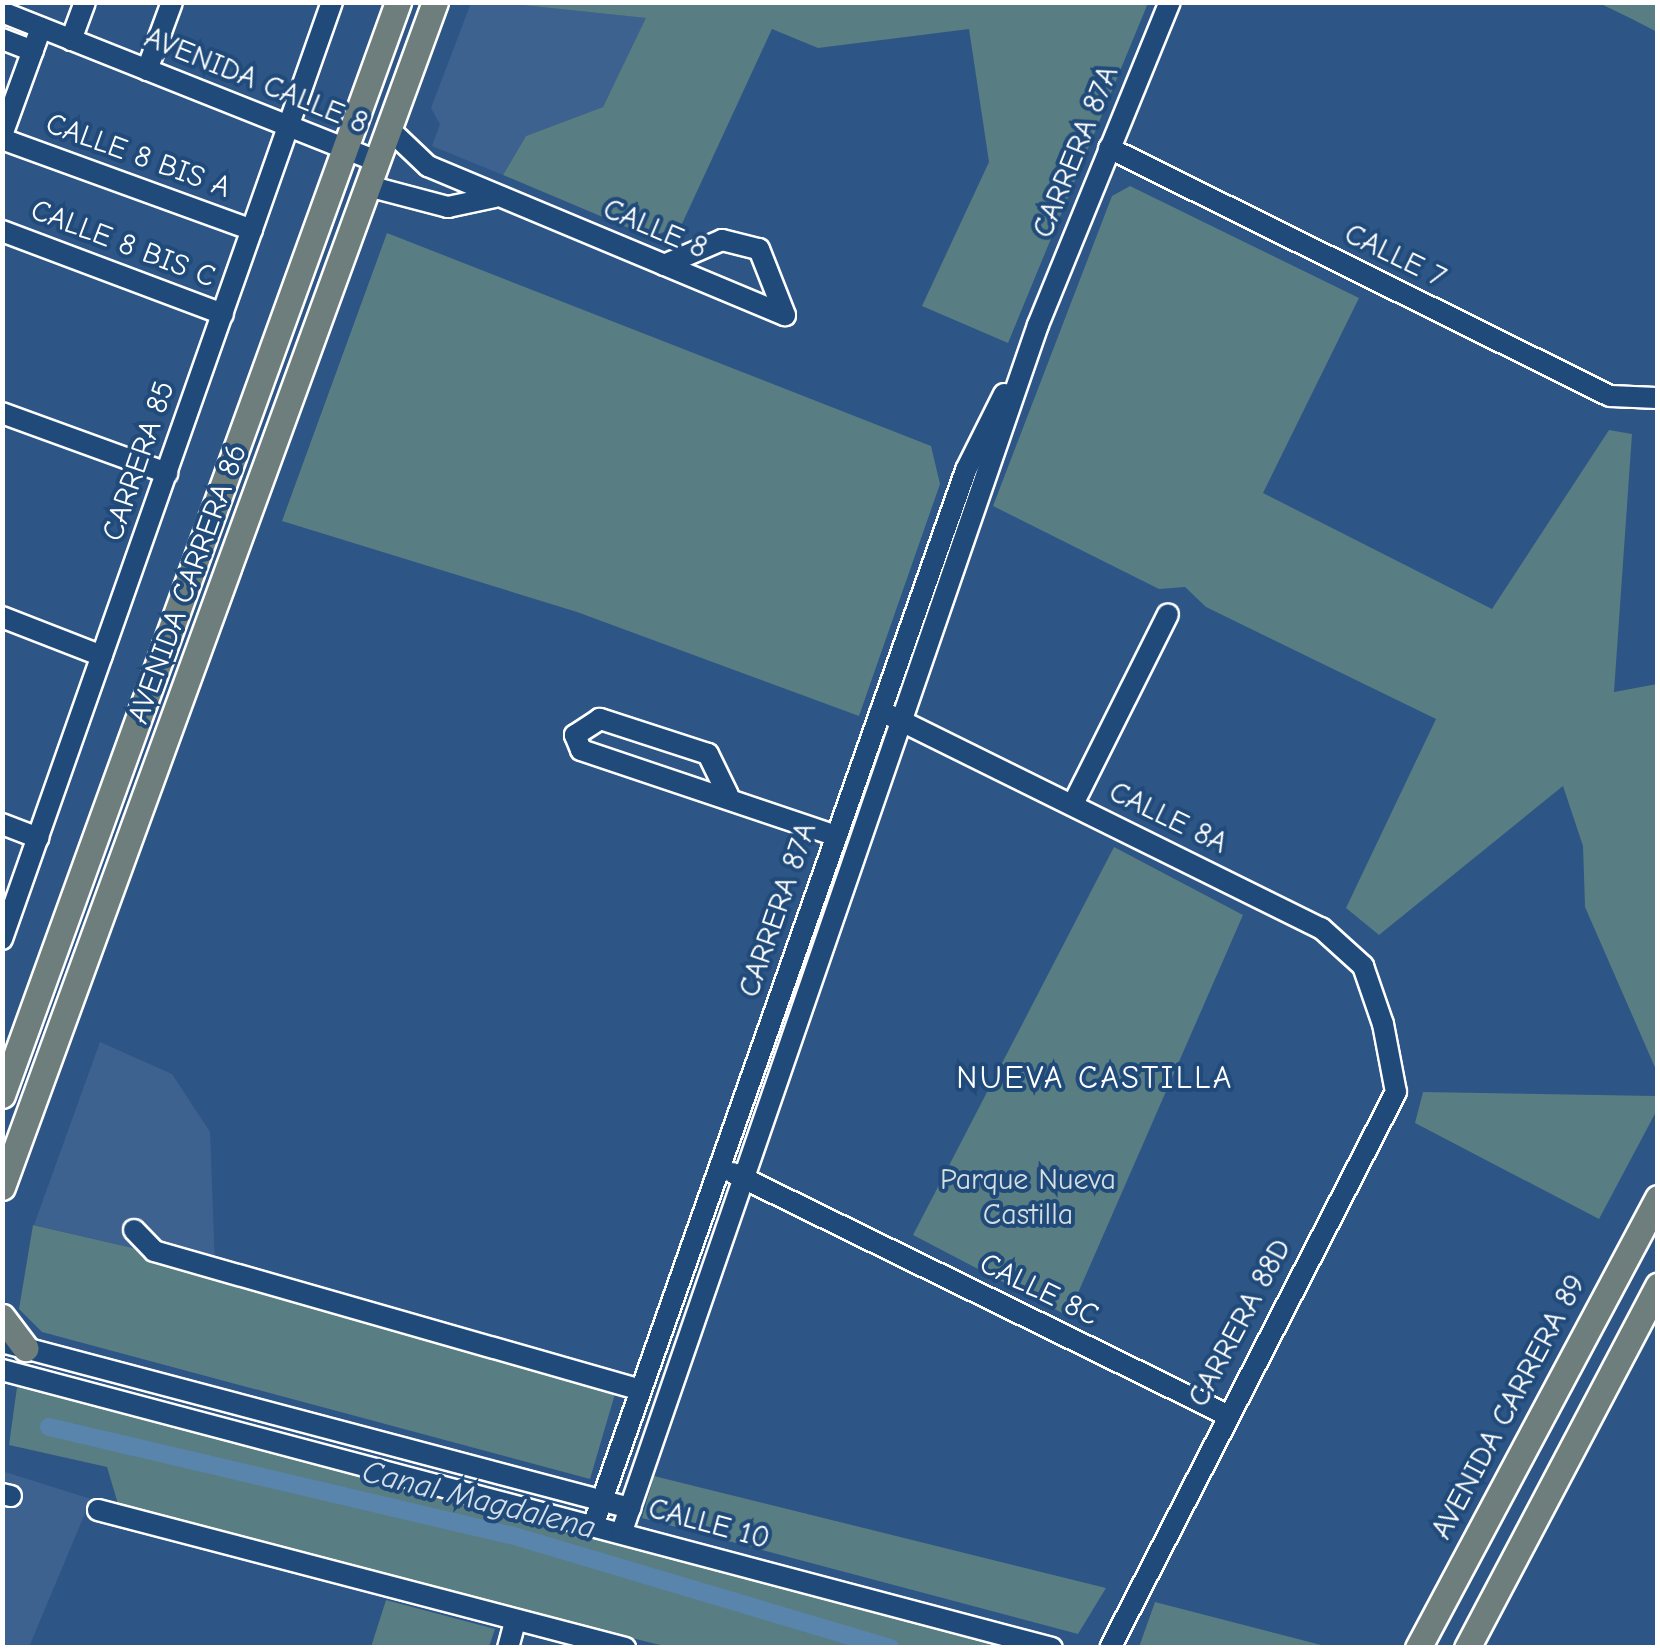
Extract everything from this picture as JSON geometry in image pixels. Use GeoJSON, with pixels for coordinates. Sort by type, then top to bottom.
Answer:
{"type":"FeatureCollection","features":[{"type":"Feature","properties":{"kind":"main road","name":"AVENIDA CARRERA 86"},"geometry":{"type":"LineString","coordinates":[[2,1095],[398,2]]}},
{"type":"Feature","properties":{"kind":"main road","name":"AVENIDA CARRERA 86"},"geometry":{"type":"LineString","coordinates":[[2,1188],[436,2]]}},
{"type":"Feature","properties":{"kind":"main road","name":"AVENIDA CARRERA 89"},"geometry":{"type":"LineString","coordinates":[[1418,1648],[1658,1198]]}},
{"type":"Feature","properties":{"kind":"main road"},"geometry":{"type":"LineString","coordinates":[[1466,1648],[1658,1284]]}},
{"type":"Feature","properties":{"kind":"main road"},"geometry":{"type":"LineString","coordinates":[[2,1316],[14,1345]]}},
{"type":"Feature","properties":{"kind":"street"},"geometry":{"type":"LineString","coordinates":[[71,40],[85,2]]}},
{"type":"Feature","properties":{"kind":"street"},"geometry":{"type":"LineString","coordinates":[[147,70],[172,2]]}},
{"type":"Feature","properties":{"kind":"street","name":"CARRERA 85"},"geometry":{"type":"LineString","coordinates":[[2,939],[332,2]]}},
{"type":"Feature","properties":{"kind":"street","name":"CARRERA 87A"},"geometry":{"type":"LineString","coordinates":[[622,1531],[1038,325],[1170,2]]}},
{"type":"Feature","properties":{"kind":"street","name":"AVENIDA CALLE 8"},"geometry":{"type":"LineString","coordinates":[[3,7],[42,28],[342,148],[372,174]]}},
{"type":"Feature","properties":{"kind":"street"},"geometry":{"type":"LineString","coordinates":[[2,137],[8,105],[42,28]]}},
{"type":"Feature","properties":{"kind":"street"},"geometry":{"type":"LineString","coordinates":[[2,39],[33,52]]}},
{"type":"Feature","properties":{"kind":"street","name":"CALLE 8"},"geometry":{"type":"LineString","coordinates":[[389,129],[420,161],[502,198],[784,315],[760,250],[722,240],[664,265]]}},
{"type":"Feature","properties":{"kind":"street","name":"CALLE 8 BIS A"},"geometry":{"type":"LineString","coordinates":[[2,137],[252,230]]}},
{"type":"Feature","properties":{"kind":"street","name":"CALLE 7"},"geometry":{"type":"LineString","coordinates":[[1109,148],[1610,396],[1658,398]]}},
{"type":"Feature","properties":{"kind":"street"},"geometry":{"type":"LineString","coordinates":[[372,174],[442,206],[502,198]]}},
{"type":"Feature","properties":{"kind":"street","name":"CALLE 8 BIS C"},"geometry":{"type":"LineString","coordinates":[[2,231],[222,314]]}},
{"type":"Feature","properties":{"kind":"street","name":"CARRERA 87A"},"geometry":{"type":"LineString","coordinates":[[594,1523],[966,470],[1038,325]]}},
{"type":"Feature","properties":{"kind":"street"},"geometry":{"type":"LineString","coordinates":[[2,412],[166,473]]}},
{"type":"Feature","properties":{"kind":"street"},"geometry":{"type":"LineString","coordinates":[[1073,804],[1168,614]]}},
{"type":"Feature","properties":{"kind":"street"},"geometry":{"type":"LineString","coordinates":[[2,617],[102,656]]}},
{"type":"Feature","properties":{"kind":"street","name":"CALLE 8A"},"geometry":{"type":"LineString","coordinates":[[880,711],[1073,804],[1350,947],[1383,1024]]}},
{"type":"Feature","properties":{"kind":"street"},"geometry":{"type":"LineString","coordinates":[[728,795],[708,754],[600,720],[575,735],[581,750],[728,795],[837,836]]}},
{"type":"Feature","properties":{"kind":"street"},"geometry":{"type":"LineString","coordinates":[[2,824],[38,838]]}},
{"type":"Feature","properties":{"kind":"street","name":"CARRERA 88D"},"geometry":{"type":"LineString","coordinates":[[1110,1648],[1224,1414],[1396,1092],[1383,1024]]}},
{"type":"Feature","properties":{"kind":"street","name":"CALLE 8C"},"geometry":{"type":"LineString","coordinates":[[720,1166],[1112,1349],[1224,1414]]}},
{"type":"Feature","properties":{"kind":"street"},"geometry":{"type":"LineString","coordinates":[[134,1230],[154,1250],[641,1390]]}},
{"type":"Feature","properties":{"kind":"street","name":"CALLE 10"},"geometry":{"type":"LineString","coordinates":[[14,1345],[630,1508]]}},
{"type":"Feature","properties":{"kind":"street","name":"CALLE 10"},"geometry":{"type":"LineString","coordinates":[[2,1370],[594,1523],[1052,1648]]}},
{"type":"Feature","properties":{"kind":"street"},"geometry":{"type":"LineString","coordinates":[[98,1510],[625,1648]]}},
{"type":"Feature","properties":{"kind":"street"},"geometry":{"type":"LineString","coordinates":[[508,1648],[515,1622]]}},
{"type":"Feature","properties":{"kind":"shaded area"},"geometry":{"type":"Polygon","coordinates":[[[471,3],[647,18],[603,107],[526,136],[503,175],[432,146],[440,124],[431,108],[471,3]]]}},
{"type":"Feature","properties":{"kind":"shaded area"},"geometry":{"type":"Polygon","coordinates":[[[100,1042],[172,1074],[210,1132],[215,1267],[34,1225],[100,1042]]]}},
{"type":"Feature","properties":{"kind":"shaded area"},"geometry":{"type":"Polygon","coordinates":[[[2,1471],[91,1499],[29,1647],[3,1647],[2,1471]]]}},
{"type":"Feature","properties":{"kind":"green space"},"geometry":{"type":"Polygon","coordinates":[[[504,3],[1148,3],[1008,343],[922,306],[989,162],[969,29],[818,48],[772,29],[681,226],[650,237],[503,175],[526,136],[603,107],[646,18],[504,3]]]}},
{"type":"Feature","properties":{"kind":"green space"},"geometry":{"type":"Polygon","coordinates":[[[1599,3],[1657,3],[1657,32],[1632,19],[1599,3]]]}},
{"type":"Feature","properties":{"kind":"green space"},"geometry":{"type":"Polygon","coordinates":[[[1130,186],[1359,298],[1263,493],[1492,609],[1609,430],[1632,434],[1614,692],[1657,684],[1657,1072],[1585,907],[1583,846],[1563,786],[1379,935],[1346,908],[1436,719],[1206,607],[1185,587],[1159,589],[993,506],[1112,196],[1130,186]]]}},
{"type":"Feature","properties":{"kind":"green space"},"geometry":{"type":"Polygon","coordinates":[[[387,233],[931,446],[940,484],[859,716],[577,612],[282,521],[387,233]]]}},
{"type":"Feature","properties":{"kind":"green space","name":"Parque Nueva Castilla"},"geometry":{"type":"Polygon","coordinates":[[[1114,847],[1243,915],[1068,1316],[913,1235],[1114,847]]]}},
{"type":"Feature","properties":{"kind":"green space"},"geometry":{"type":"Polygon","coordinates":[[[1423,1092],[1657,1096],[1657,1110],[1599,1219],[1415,1123],[1423,1092]]]}},
{"type":"Feature","properties":{"kind":"green space"},"geometry":{"type":"Polygon","coordinates":[[[33,1225],[215,1267],[617,1387],[590,1479],[42,1332],[19,1309],[33,1225]]]}},
{"type":"Feature","properties":{"kind":"green space"},"geometry":{"type":"Polygon","coordinates":[[[17,1387],[1003,1647],[668,1647],[337,1565],[118,1504],[107,1467],[9,1445],[17,1387]]]}},
{"type":"Feature","properties":{"kind":"green space"},"geometry":{"type":"Polygon","coordinates":[[[654,1476],[1106,1588],[1078,1634],[642,1518],[654,1476]]]}},
{"type":"Feature","properties":{"kind":"green space"},"geometry":{"type":"Polygon","coordinates":[[[386,1600],[495,1629],[489,1647],[371,1647],[386,1600]]]}},
{"type":"Feature","properties":{"kind":"green space"},"geometry":{"type":"Polygon","coordinates":[[[1155,1602],[1329,1647],[1139,1647],[1155,1602]]]}},
{"type":"Feature","properties":{"kind":"waterway","name":"Canal Magdalena"},"geometry":{"type":"LineString","coordinates":[[49,1427],[511,1535],[891,1648]]}},
{"type":"Feature","properties":{"kind":"district","name":"NUEVA CASTILLA"},"geometry":{"type":"Point","coordinates":[1095,1078]}}]}
